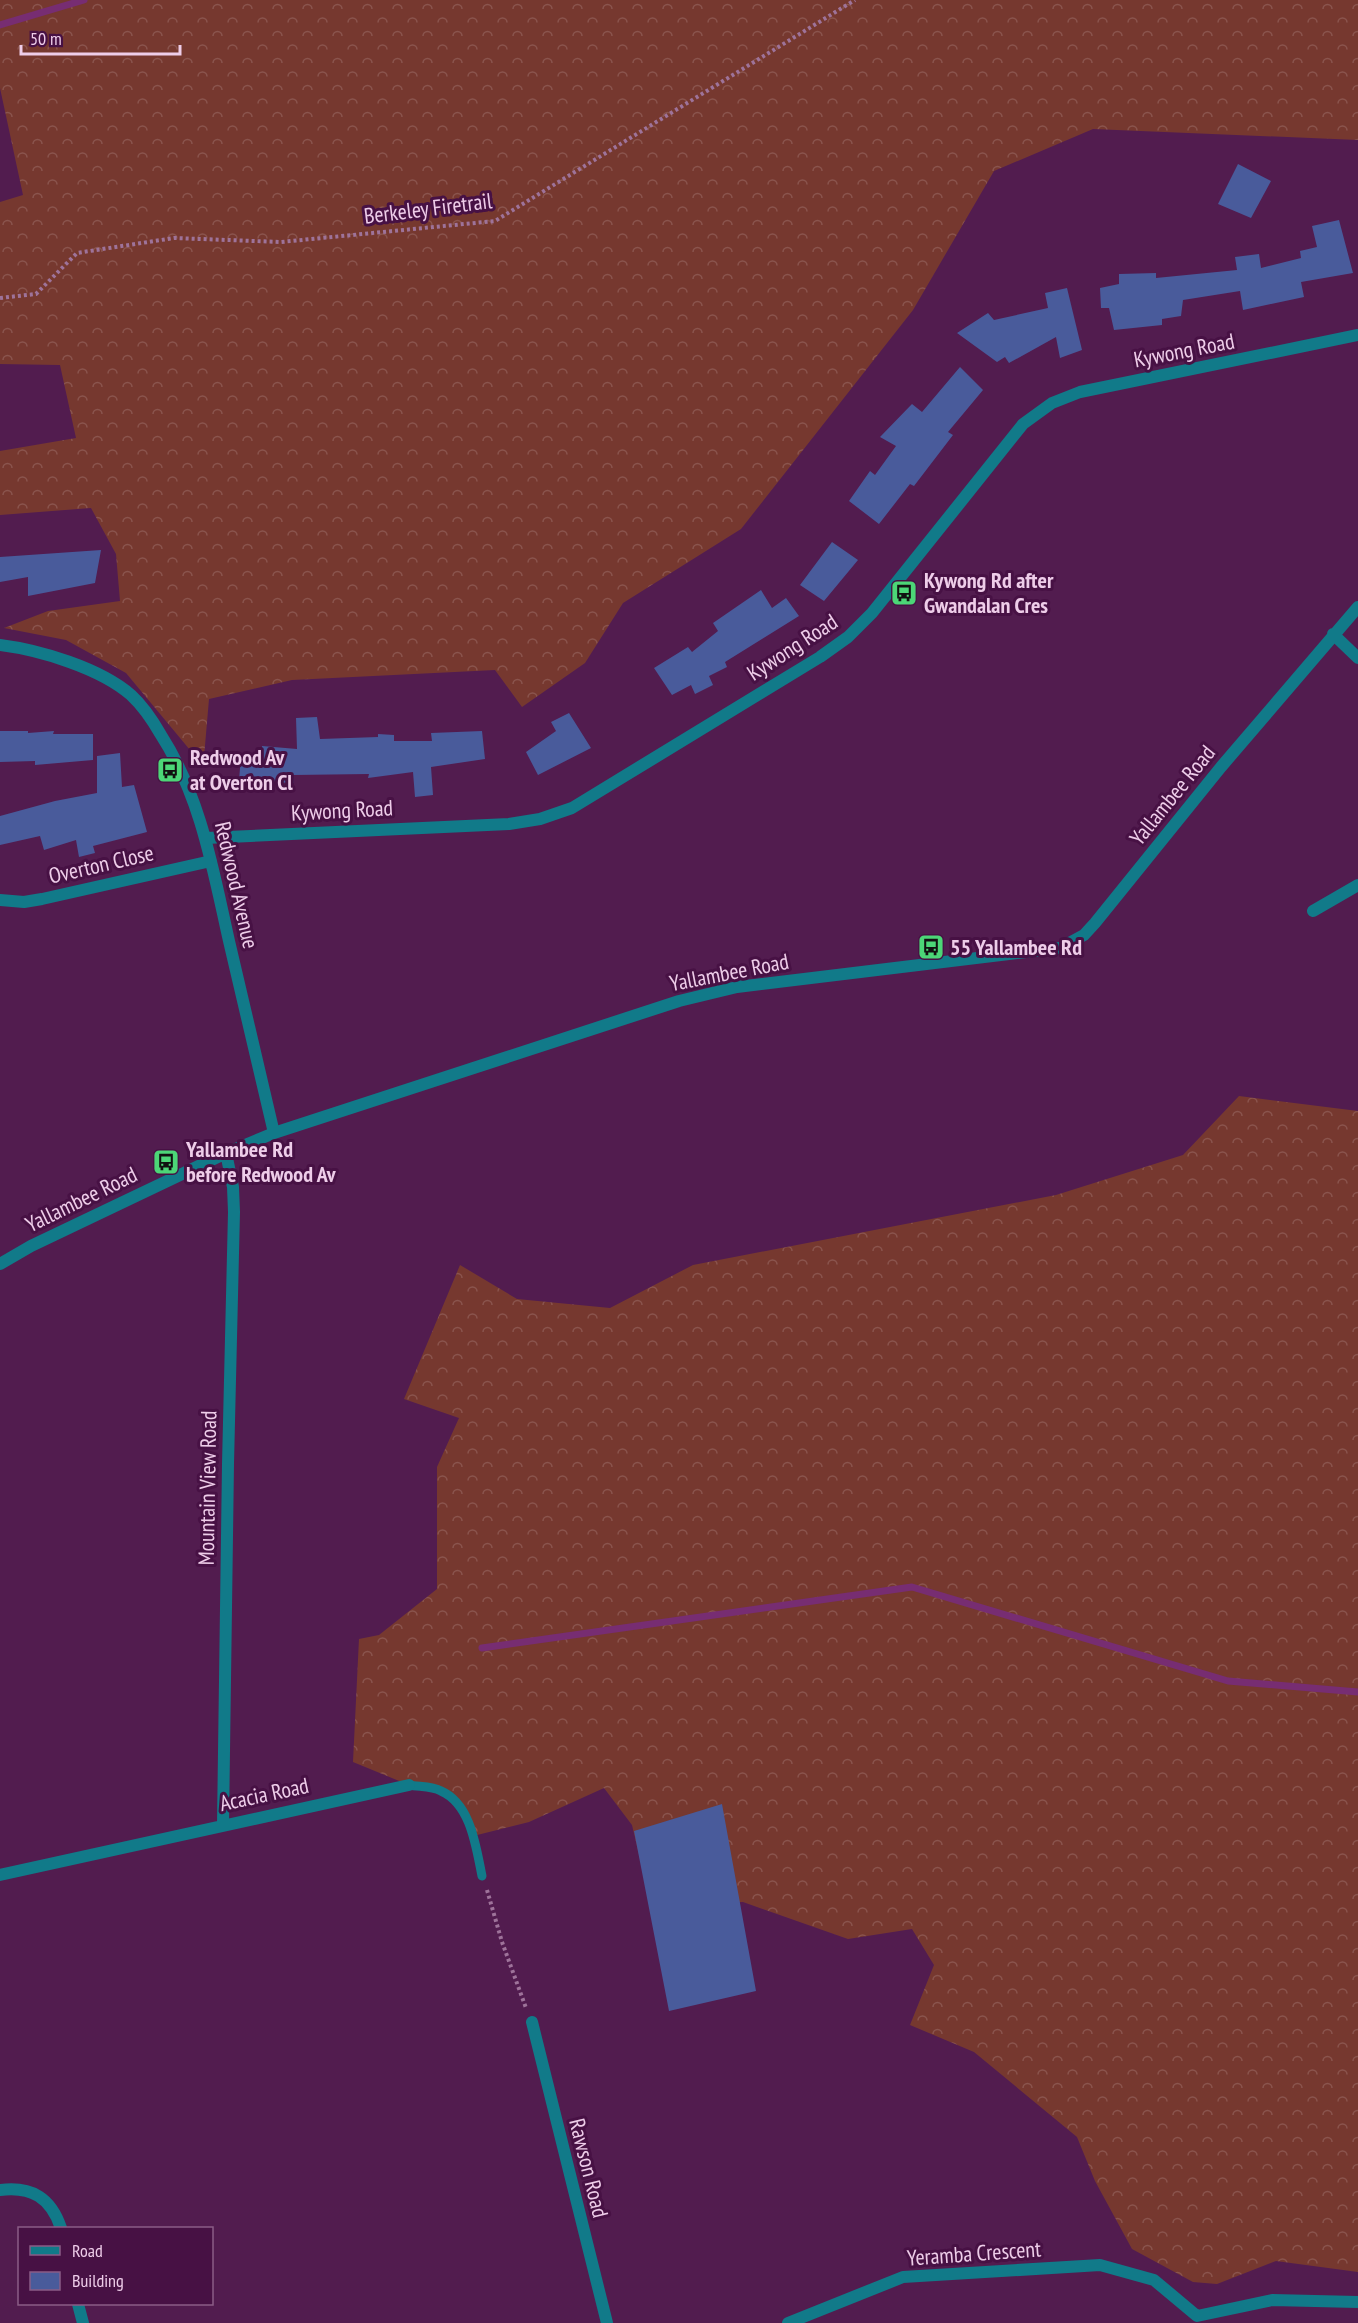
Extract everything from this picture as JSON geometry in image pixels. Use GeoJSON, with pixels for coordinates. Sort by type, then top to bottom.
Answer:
{"type":"FeatureCollection","features":[{"type":"Feature","properties":{"kind":"street","name":"Kywong Road"},"geometry":{"type":"LineString","coordinates":[[206,838],[509,824],[540,819],[572,808],[820,657],[848,637],[872,613],[1023,424],[1052,404],[1080,392],[1358,335]]}},
{"type":"Feature","properties":{"kind":"street","name":"Yallambee Road"},"geometry":{"type":"LineString","coordinates":[[0,1264],[12,1256],[226,1153],[274,1133],[629,1016],[737,987],[1060,948],[1084,935],[1095,923],[1221,767],[1358,607]]}},
{"type":"Feature","properties":{"kind":"street"},"geometry":{"type":"LineString","coordinates":[[1333,634],[1358,658]]}},
{"type":"Feature","properties":{"kind":"street","name":"Redwood Avenue"},"geometry":{"type":"LineString","coordinates":[[0,645],[46,653],[95,673],[130,695],[153,721],[170,747],[185,777],[206,838],[274,1133]]}},
{"type":"Feature","properties":{"kind":"street","name":"Overton Close"},"geometry":{"type":"LineString","coordinates":[[0,900],[24,902],[42,899],[211,861]]}},
{"type":"Feature","properties":{"kind":"street"},"geometry":{"type":"LineString","coordinates":[[1313,911],[1358,885]]}},
{"type":"Feature","properties":{"kind":"street","name":"Mountain View Road"},"geometry":{"type":"LineString","coordinates":[[223,1824],[234,1212],[233,1187],[226,1153]]}},
{"type":"Feature","properties":{"kind":"street","name":"Acacia Road"},"geometry":{"type":"LineString","coordinates":[[0,1875],[408,1785]]}},
{"type":"Feature","properties":{"kind":"street","name":"Rawson Road"},"geometry":{"type":"LineString","coordinates":[[532,2022],[607,2323]]}},
{"type":"Feature","properties":{"kind":"street"},"geometry":{"type":"LineString","coordinates":[[0,2190],[26,2190],[40,2197],[57,2218],[60,2227]]}},
{"type":"Feature","properties":{"kind":"street","name":"Yeramba Crescent"},"geometry":{"type":"LineString","coordinates":[[788,2323],[903,2277],[1100,2265],[1154,2280],[1198,2319]]}},
{"type":"Feature","properties":{"kind":"street"},"geometry":{"type":"LineString","coordinates":[[1198,2319],[1272,2300],[1358,2302]]}},
{"type":"Feature","properties":{"kind":"street"},"geometry":{"type":"LineString","coordinates":[[78,2305],[83,2323]]}},
{"type":"Feature","properties":{"kind":"lane","name":"Acacia Road"},"geometry":{"type":"LineString","coordinates":[[408,1785],[440,1790],[455,1799],[473,1836],[482,1876]]}},
{"type":"Feature","properties":{"kind":"path","name":"Berkeley Firetrail"},"geometry":{"type":"LineString","coordinates":[[0,298],[36,294],[77,253],[163,239],[281,242],[495,221],[855,0]]}},
{"type":"Feature","properties":{"kind":"path"},"geometry":{"type":"LineString","coordinates":[[482,1876],[502,1942],[532,2022]]}},
{"type":"Feature","properties":{"kind":"green space"},"geometry":{"type":"Polygon","coordinates":[[[0,0],[1358,0],[1358,140],[1093,129],[994,171],[913,310],[741,529],[623,603],[585,663],[522,707],[495,670],[292,680],[209,699],[204,757],[190,750],[126,673],[66,640],[4,628],[48,611],[120,601],[116,554],[91,508],[0,515],[0,451],[76,438],[60,365],[0,364],[0,202],[23,195],[0,88],[0,0]]]}},
{"type":"Feature","properties":{"kind":"green space"},"geometry":{"type":"Polygon","coordinates":[[[1239,1096],[1358,1111],[1358,2272],[1276,2261],[1217,2284],[1193,2282],[1132,2249],[1095,2181],[1077,2137],[974,2052],[910,2025],[934,1965],[912,1929],[848,1939],[743,1902],[651,1905],[632,1825],[604,1788],[529,1822],[473,1836],[455,1799],[409,1785],[353,1762],[359,1639],[379,1635],[437,1589],[437,1467],[459,1418],[404,1399],[460,1265],[517,1299],[610,1308],[693,1265],[1056,1195],[1183,1155],[1239,1096]]]}},
{"type":"Feature","properties":{"kind":"building"},"geometry":{"type":"Polygon","coordinates":[[[1238,164],[1271,181],[1251,218],[1218,204],[1238,164]]]}},
{"type":"Feature","properties":{"kind":"building"},"geometry":{"type":"Polygon","coordinates":[[[1339,220],[1353,273],[1301,282],[1304,297],[1243,310],[1240,291],[1183,300],[1181,316],[1162,319],[1162,325],[1114,330],[1109,308],[1101,308],[1100,288],[1119,284],[1119,274],[1156,273],[1156,278],[1237,270],[1235,257],[1259,254],[1261,268],[1301,258],[1300,251],[1317,247],[1312,226],[1339,220]]]}},
{"type":"Feature","properties":{"kind":"building"},"geometry":{"type":"Polygon","coordinates":[[[1067,288],[1082,350],[1060,358],[1056,337],[1009,363],[1005,357],[997,362],[957,333],[988,313],[994,320],[1048,308],[1045,293],[1067,288]]]}},
{"type":"Feature","properties":{"kind":"building"},"geometry":{"type":"Polygon","coordinates":[[[960,367],[983,390],[948,432],[953,435],[914,486],[910,484],[879,524],[849,501],[870,471],[875,475],[896,446],[880,437],[912,404],[922,412],[960,367]]]}},
{"type":"Feature","properties":{"kind":"building"},"geometry":{"type":"Polygon","coordinates":[[[832,542],[858,560],[824,601],[800,585],[832,542]]]}},
{"type":"Feature","properties":{"kind":"building"},"geometry":{"type":"Polygon","coordinates":[[[101,550],[95,583],[28,596],[28,577],[0,582],[0,557],[101,550]]]}},
{"type":"Feature","properties":{"kind":"building"},"geometry":{"type":"Polygon","coordinates":[[[761,590],[772,608],[786,598],[799,616],[725,662],[727,667],[709,676],[713,685],[695,694],[691,685],[672,695],[654,668],[688,647],[692,652],[718,631],[713,623],[761,590]]]}},
{"type":"Feature","properties":{"kind":"building"},"geometry":{"type":"Polygon","coordinates":[[[569,713],[591,748],[538,775],[526,752],[556,731],[551,722],[569,713]]]}},
{"type":"Feature","properties":{"kind":"building"},"geometry":{"type":"Polygon","coordinates":[[[317,717],[320,739],[378,737],[378,734],[394,735],[394,741],[432,741],[431,733],[482,731],[485,759],[431,767],[433,795],[415,797],[413,772],[368,778],[369,774],[293,775],[294,783],[239,781],[241,755],[262,752],[262,746],[297,749],[296,718],[317,717]]]}},
{"type":"Feature","properties":{"kind":"building"},"geometry":{"type":"Polygon","coordinates":[[[0,731],[93,734],[93,760],[35,765],[35,761],[0,762],[0,731]]]}},
{"type":"Feature","properties":{"kind":"building"},"geometry":{"type":"Polygon","coordinates":[[[120,753],[122,787],[134,785],[147,832],[93,846],[95,853],[79,857],[76,840],[44,850],[40,836],[0,845],[0,816],[55,801],[97,793],[97,756],[120,753]]]}},
{"type":"Feature","properties":{"kind":"building"},"geometry":{"type":"Polygon","coordinates":[[[722,1804],[756,1991],[669,2011],[634,1831],[722,1804]]]}},
{"type":"Feature","properties":{"kind":"waterway"},"geometry":{"type":"LineString","coordinates":[[0,25],[84,0]]}},
{"type":"Feature","properties":{"kind":"waterway"},"geometry":{"type":"LineString","coordinates":[[482,1648],[912,1587],[1228,1681],[1358,1692]]}},
{"type":"Feature","properties":{"kind":"place","name":"Kywong Rd after Gwandalan Cres"},"geometry":{"type":"Point","coordinates":[904,593]}},
{"type":"Feature","properties":{"kind":"place","name":"Redwood Av at Overton Cl"},"geometry":{"type":"Point","coordinates":[170,770]}},
{"type":"Feature","properties":{"kind":"place","name":"55 Yallambee Rd"},"geometry":{"type":"Point","coordinates":[931,947]}},
{"type":"Feature","properties":{"kind":"place","name":"Yallambee Rd before Redwood Av"},"geometry":{"type":"Point","coordinates":[166,1162]}}]}
